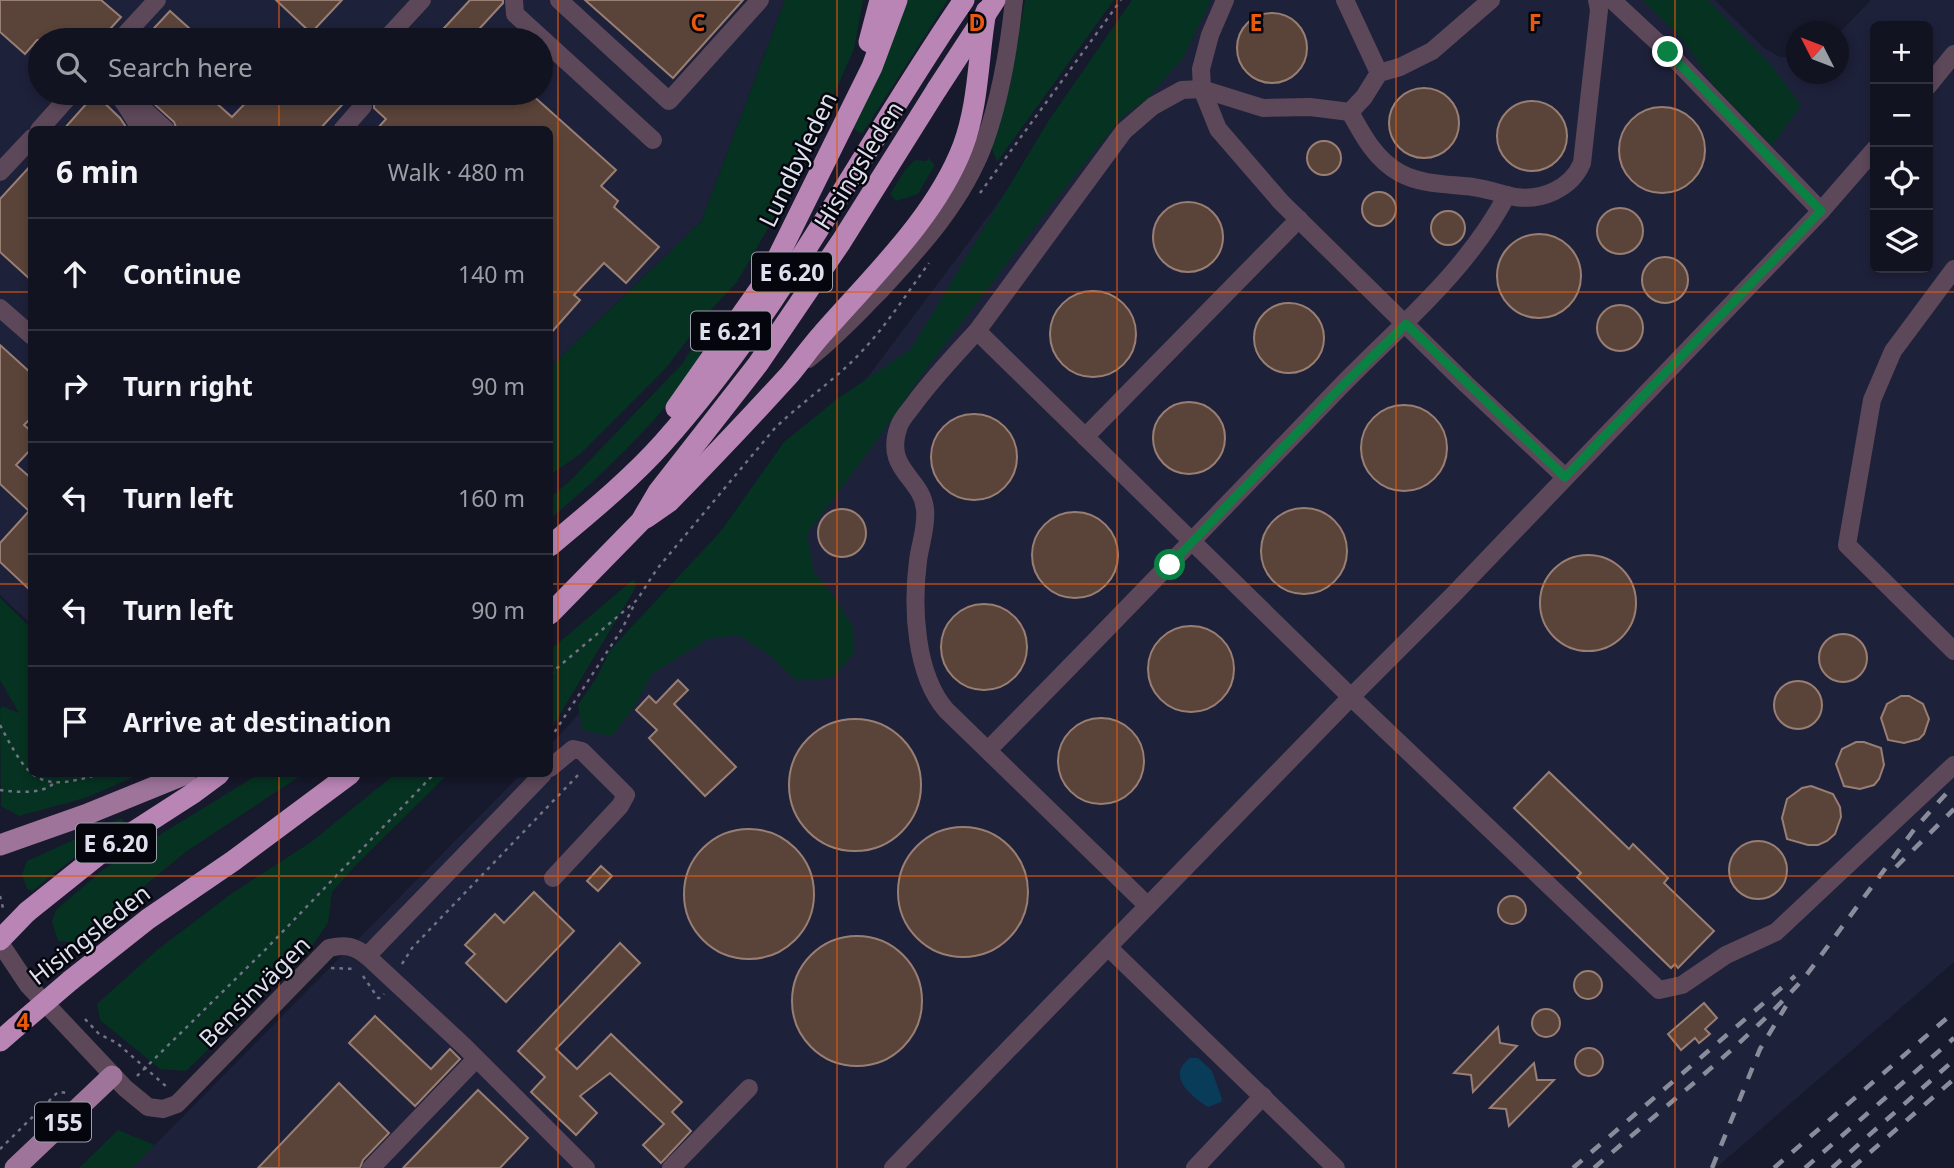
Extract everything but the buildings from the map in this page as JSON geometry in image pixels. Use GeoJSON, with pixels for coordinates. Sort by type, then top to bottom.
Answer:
{"type":"FeatureCollection","features":[{"type":"Feature","properties":{"kind":"highway"},"geometry":{"type":"LineString","coordinates":[[848,113],[880,0]]}},
{"type":"Feature","properties":{"kind":"highway","name":"Lundbyleden"},"geometry":{"type":"LineString","coordinates":[[634,471],[768,277],[872,67],[897,0]]}},
{"type":"Feature","properties":{"kind":"highway","name":"Hisingsleden"},"geometry":{"type":"LineString","coordinates":[[553,543],[662,445],[741,347],[812,240],[926,55],[964,0]]}},
{"type":"Feature","properties":{"kind":"highway","name":"E 6.21"},"geometry":{"type":"LineString","coordinates":[[641,521],[669,502],[792,372],[937,196],[959,156],[970,126],[988,0]]}},
{"type":"Feature","properties":{"kind":"highway","name":"Hisingsleden"},"geometry":{"type":"LineString","coordinates":[[553,611],[641,521],[658,492],[726,407],[798,307],[995,0]]}},
{"type":"Feature","properties":{"kind":"highway","name":"E 6.20"},"geometry":{"type":"LineString","coordinates":[[9,929],[102,852],[215,777]]}},
{"type":"Feature","properties":{"kind":"highway","name":"Hisingsleden"},"geometry":{"type":"LineString","coordinates":[[8,1034],[148,919],[233,861],[346,777]]}},
{"type":"Feature","properties":{"kind":"main road"},"geometry":{"type":"LineString","coordinates":[[13,836],[85,815],[179,777]]}},
{"type":"Feature","properties":{"kind":"main road","name":"155"},"geometry":{"type":"LineString","coordinates":[[15,1168],[118,1082]]}},
{"type":"Feature","properties":{"kind":"street"},"geometry":{"type":"LineString","coordinates":[[131,28],[157,0]]}},
{"type":"Feature","properties":{"kind":"street"},"geometry":{"type":"LineString","coordinates":[[396,28],[422,0]]}},
{"type":"Feature","properties":{"kind":"street"},"geometry":{"type":"LineString","coordinates":[[514,0],[515,14],[530,28]]}},
{"type":"Feature","properties":{"kind":"street"},"geometry":{"type":"LineString","coordinates":[[559,0],[669,102],[760,0]]}},
{"type":"Feature","properties":{"kind":"street"},"geometry":{"type":"LineString","coordinates":[[792,372],[837,335],[902,267],[933,231],[956,198],[976,162],[988,128],[1007,55],[1014,0]]}},
{"type":"Feature","properties":{"kind":"street"},"geometry":{"type":"LineString","coordinates":[[1225,0],[1201,69],[1202,89],[1218,129],[1299,219],[1565,477]]}},
{"type":"Feature","properties":{"kind":"street"},"geometry":{"type":"LineString","coordinates":[[1345,0],[1379,73]]}},
{"type":"Feature","properties":{"kind":"street"},"geometry":{"type":"LineString","coordinates":[[1350,112],[1364,97],[1379,73],[1400,67],[1432,51],[1491,0]]}},
{"type":"Feature","properties":{"kind":"street"},"geometry":{"type":"LineString","coordinates":[[1350,112],[1364,139],[1378,156],[1401,174],[1426,182],[1485,188],[1518,197],[1544,195],[1565,185],[1579,170],[1584,152],[1599,10],[1597,0]]}},
{"type":"Feature","properties":{"kind":"street"},"geometry":{"type":"LineString","coordinates":[[1612,0],[1668,52],[1821,211]]}},
{"type":"Feature","properties":{"kind":"street"},"geometry":{"type":"LineString","coordinates":[[553,49],[653,140]]}},
{"type":"Feature","properties":{"kind":"street"},"geometry":{"type":"LineString","coordinates":[[1930,84],[1954,54]]}},
{"type":"Feature","properties":{"kind":"street"},"geometry":{"type":"LineString","coordinates":[[1148,906],[935,698],[926,676],[919,645],[916,596],[918,562],[926,522],[925,505],[897,458],[894,446],[900,424],[928,385],[977,331],[1124,131],[1153,106],[1182,90],[1202,89],[1263,108],[1310,107],[1350,112]]}},
{"type":"Feature","properties":{"kind":"street"},"geometry":{"type":"LineString","coordinates":[[43,126],[61,105]]}},
{"type":"Feature","properties":{"kind":"street"},"geometry":{"type":"LineString","coordinates":[[125,105],[139,126]]}},
{"type":"Feature","properties":{"kind":"street"},"geometry":{"type":"LineString","coordinates":[[135,105],[162,126]]}},
{"type":"Feature","properties":{"kind":"street"},"geometry":{"type":"LineString","coordinates":[[346,126],[363,106]]}},
{"type":"Feature","properties":{"kind":"street"},"geometry":{"type":"LineString","coordinates":[[0,172],[28,142]]}},
{"type":"Feature","properties":{"kind":"street"},"geometry":{"type":"LineString","coordinates":[[893,1168],[1453,595],[1821,211],[1870,155]]}},
{"type":"Feature","properties":{"kind":"street"},"geometry":{"type":"LineString","coordinates":[[988,750],[1340,388],[1406,324],[1465,260],[1507,195]]}},
{"type":"Feature","properties":{"kind":"street"},"geometry":{"type":"LineString","coordinates":[[1086,437],[1299,219]]}},
{"type":"Feature","properties":{"kind":"street"},"geometry":{"type":"LineString","coordinates":[[1954,269],[1893,351],[1871,400],[1847,545],[1954,651]]}},
{"type":"Feature","properties":{"kind":"street"},"geometry":{"type":"LineString","coordinates":[[0,308],[28,332]]}},
{"type":"Feature","properties":{"kind":"street"},"geometry":{"type":"LineString","coordinates":[[977,331],[1351,697],[1659,990],[1682,985],[1726,955],[1776,932],[1954,765]]}},
{"type":"Feature","properties":{"kind":"street"},"geometry":{"type":"LineString","coordinates":[[553,765],[573,748],[582,751],[626,795],[620,806],[553,878]]}},
{"type":"Feature","properties":{"kind":"street"},"geometry":{"type":"LineString","coordinates":[[367,956],[540,777]]}},
{"type":"Feature","properties":{"kind":"street"},"geometry":{"type":"LineString","coordinates":[[9,929],[28,985],[118,1082],[148,1107],[169,1107],[181,1100]]}},
{"type":"Feature","properties":{"kind":"street","name":"Bensinvägen"},"geometry":{"type":"LineString","coordinates":[[181,1100],[329,948],[342,945],[355,947],[470,1052],[586,1168]]}},
{"type":"Feature","properties":{"kind":"street"},"geometry":{"type":"LineString","coordinates":[[1108,947],[1336,1168]]}},
{"type":"Feature","properties":{"kind":"street"},"geometry":{"type":"LineString","coordinates":[[371,1168],[470,1052]]}},
{"type":"Feature","properties":{"kind":"street"},"geometry":{"type":"LineString","coordinates":[[671,1168],[749,1088]]}},
{"type":"Feature","properties":{"kind":"street"},"geometry":{"type":"LineString","coordinates":[[1195,1168],[1263,1097]]}},
{"type":"Feature","properties":{"kind":"path"},"geometry":{"type":"LineString","coordinates":[[553,734],[622,629],[637,600]]}},
{"type":"Feature","properties":{"kind":"path"},"geometry":{"type":"LineString","coordinates":[[0,725],[28,772]]}},
{"type":"Feature","properties":{"kind":"path"},"geometry":{"type":"LineString","coordinates":[[37,777],[54,783],[88,777]]}},
{"type":"Feature","properties":{"kind":"path"},"geometry":{"type":"LineString","coordinates":[[118,1082],[146,1068],[267,948],[430,777]]}},
{"type":"Feature","properties":{"kind":"path"},"geometry":{"type":"LineString","coordinates":[[0,790],[42,790],[54,783]]}},
{"type":"Feature","properties":{"kind":"path"},"geometry":{"type":"LineString","coordinates":[[0,897],[9,929]]}},
{"type":"Feature","properties":{"kind":"path"},"geometry":{"type":"LineString","coordinates":[[85,1019],[99,1034],[117,1044],[181,1100]]}},
{"type":"Feature","properties":{"kind":"shaded area"},"geometry":{"type":"Polygon","coordinates":[[[0,0],[785,0],[701,222],[553,364],[553,126],[28,126],[28,621],[0,595],[0,0]]]}},
{"type":"Feature","properties":{"kind":"shaded area"},"geometry":{"type":"Polygon","coordinates":[[[1150,0],[1715,0],[1764,48],[1780,57],[1786,57],[1786,84],[1849,84],[1849,23],[1871,0],[1954,0],[1954,962],[1716,1168],[132,1168],[518,777],[553,777],[553,742],[852,398],[1150,0]]]}},
{"type":"Feature","properties":{"kind":"shaded area"},"geometry":{"type":"Polygon","coordinates":[[[1190,1058],[1198,1058],[1212,1071],[1221,1102],[1208,1107],[1184,1086],[1180,1072],[1190,1058]]]}},
{"type":"Feature","properties":{"kind":"green space"},"geometry":{"type":"Polygon","coordinates":[[[785,0],[863,0],[854,49],[805,159],[737,282],[708,313],[666,368],[579,455],[553,473],[553,364],[701,222],[785,0]]]}},
{"type":"Feature","properties":{"kind":"green space"},"geometry":{"type":"Polygon","coordinates":[[[906,0],[948,0],[862,134],[851,127],[906,0]]]}},
{"type":"Feature","properties":{"kind":"green space"},"geometry":{"type":"Polygon","coordinates":[[[1025,0],[1114,0],[997,162],[991,146],[1009,88],[1025,0]]]}},
{"type":"Feature","properties":{"kind":"green space"},"geometry":{"type":"Polygon","coordinates":[[[1132,0],[1211,0],[1183,58],[1146,100],[1122,117],[1060,194],[927,368],[807,534],[814,573],[832,593],[853,627],[853,655],[832,678],[795,680],[768,654],[738,635],[708,639],[652,674],[635,706],[612,736],[583,731],[578,705],[597,677],[610,650],[721,531],[784,442],[837,399],[911,349],[1049,120],[1132,0]]]}},
{"type":"Feature","properties":{"kind":"green space"},"geometry":{"type":"Polygon","coordinates":[[[1642,0],[1708,0],[1771,65],[1801,105],[1772,146],[1714,86],[1682,39],[1642,0]]]}},
{"type":"Feature","properties":{"kind":"green space"},"geometry":{"type":"Polygon","coordinates":[[[928,158],[935,165],[918,194],[896,201],[890,194],[905,170],[915,160],[926,161],[928,158]]]}},
{"type":"Feature","properties":{"kind":"green space"},"geometry":{"type":"Polygon","coordinates":[[[693,347],[697,348],[704,358],[651,423],[553,516],[553,495],[682,364],[693,347]]]}},
{"type":"Feature","properties":{"kind":"green space"},"geometry":{"type":"Polygon","coordinates":[[[634,579],[636,587],[553,726],[553,647],[634,579]]]}},
{"type":"Feature","properties":{"kind":"green space"},"geometry":{"type":"Polygon","coordinates":[[[0,598],[28,625],[28,777],[134,777],[85,798],[19,816],[1,806],[0,709],[2,706],[19,713],[0,680],[0,598]]]}},
{"type":"Feature","properties":{"kind":"green space"},"geometry":{"type":"Polygon","coordinates":[[[254,777],[298,777],[187,851],[75,943],[58,941],[52,922],[56,910],[104,869],[254,777]]]}},
{"type":"Feature","properties":{"kind":"green space"},"geometry":{"type":"Polygon","coordinates":[[[391,777],[445,777],[332,892],[328,923],[307,953],[186,1071],[160,1069],[100,1020],[97,1004],[157,950],[231,894],[311,842],[391,777]]]}},
{"type":"Feature","properties":{"kind":"green space"},"geometry":{"type":"Polygon","coordinates":[[[122,818],[124,822],[103,835],[32,891],[27,889],[22,874],[27,861],[122,818]]]}},
{"type":"Feature","properties":{"kind":"green space"},"geometry":{"type":"Polygon","coordinates":[[[118,1130],[155,1145],[132,1168],[79,1168],[118,1130]]]}},
{"type":"Feature","properties":{"kind":"railway"},"geometry":{"type":"LineString","coordinates":[[1594,1168],[1729,1052],[1781,1003],[1805,977],[1916,827],[1954,785]]}},
{"type":"Feature","properties":{"kind":"railway"},"geometry":{"type":"LineString","coordinates":[[1896,867],[1954,809]]}},
{"type":"Feature","properties":{"kind":"railway"},"geometry":{"type":"LineString","coordinates":[[1573,1168],[1795,976]]}},
{"type":"Feature","properties":{"kind":"railway"},"geometry":{"type":"LineString","coordinates":[[1712,1168],[1760,1049],[1786,1006]]}},
{"type":"Feature","properties":{"kind":"railway"},"geometry":{"type":"LineString","coordinates":[[1774,1168],[1954,1012]]}},
{"type":"Feature","properties":{"kind":"railway"},"geometry":{"type":"LineString","coordinates":[[1805,1168],[1954,1038]]}},
{"type":"Feature","properties":{"kind":"railway"},"geometry":{"type":"LineString","coordinates":[[1832,1168],[1954,1060]]}},
{"type":"Feature","properties":{"kind":"railway"},"geometry":{"type":"LineString","coordinates":[[1852,1168],[1954,1079]]}},
{"type":"Feature","properties":{"kind":"route"},"geometry":{"type":"LineString","coordinates":[[1170,565],[1340,388],[1406,324],[1565,477],[1727,311],[1821,211],[1668,52]]}}]}
